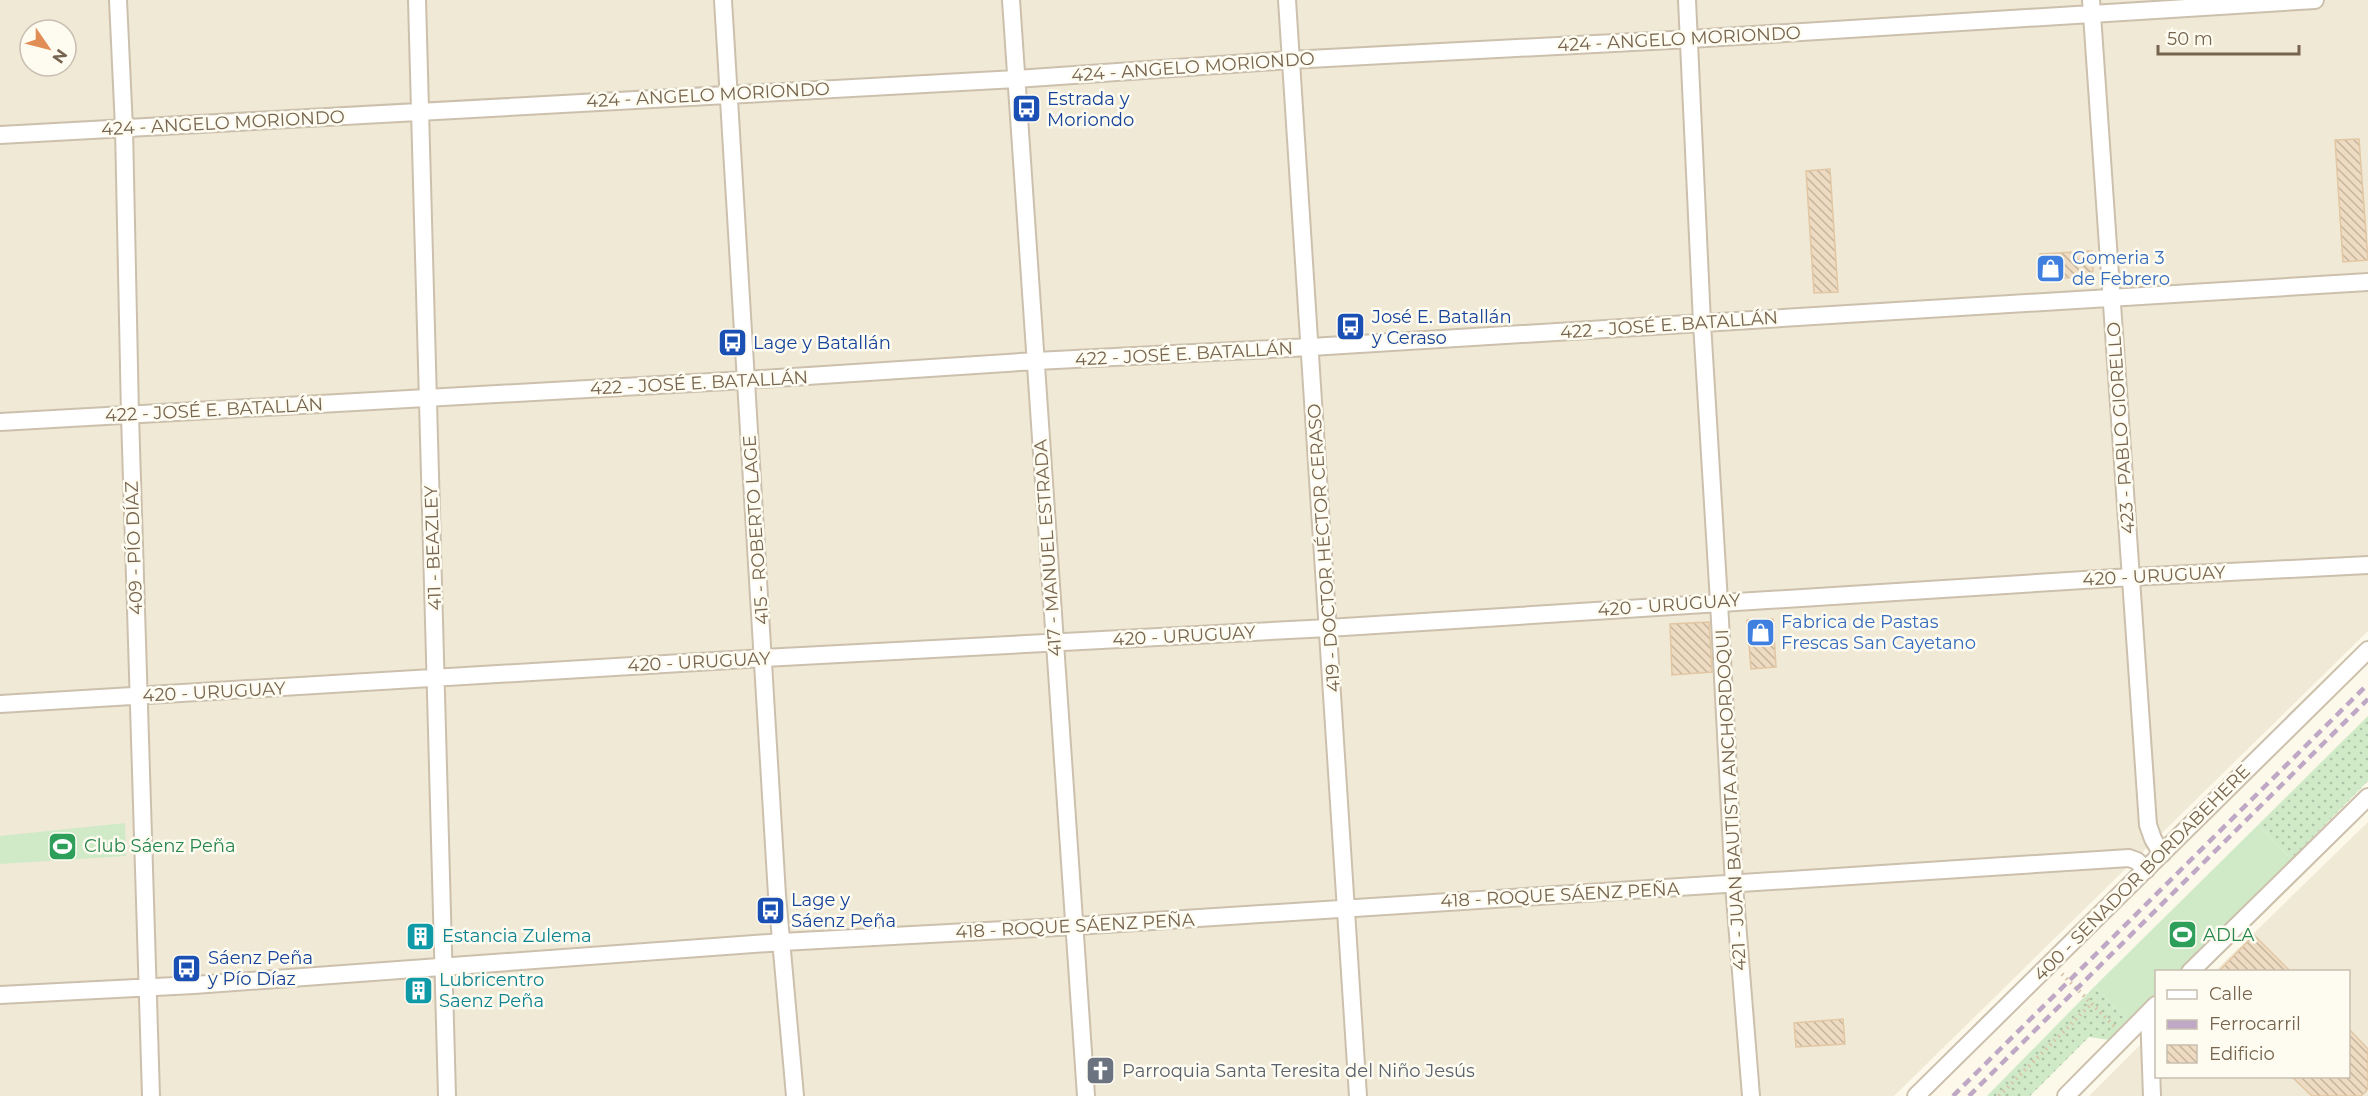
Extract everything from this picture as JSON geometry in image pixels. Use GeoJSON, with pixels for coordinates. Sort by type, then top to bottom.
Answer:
{"type":"FeatureCollection","features":[{"type":"Feature","properties":{"kind":"street","name":"409 - PÍO DÍAZ"},"geometry":{"type":"LineString","coordinates":[[118,0],[124,128],[130,414],[151,1096]]}},
{"type":"Feature","properties":{"kind":"street","name":"411 - BEAZLEY"},"geometry":{"type":"LineString","coordinates":[[417,0],[447,1096]]}},
{"type":"Feature","properties":{"kind":"street","name":"415 - ROBERTO LAGE"},"geometry":{"type":"LineString","coordinates":[[723,0],[777,896],[795,1096]]}},
{"type":"Feature","properties":{"kind":"street","name":"417 - MANUEL ESTRADA"},"geometry":{"type":"LineString","coordinates":[[1011,0],[1086,1096]]}},
{"type":"Feature","properties":{"kind":"street","name":"419 - DOCTOR HÉCTOR CERASO"},"geometry":{"type":"LineString","coordinates":[[1287,0],[1358,1096]]}},
{"type":"Feature","properties":{"kind":"street","name":"421 - JUAN BAUTISTA ANCHORDOQUI"},"geometry":{"type":"LineString","coordinates":[[1687,0],[1702,323],[1734,885],[1751,1096]]}},
{"type":"Feature","properties":{"kind":"street","name":"424 - ANGELO MORIONDO"},"geometry":{"type":"LineString","coordinates":[[0,135],[420,113],[729,93],[1016,79],[1290,60],[1690,39],[2091,7],[2315,0]]}},
{"type":"Feature","properties":{"kind":"street","name":"423 - PABLO GIORELLO"},"geometry":{"type":"LineString","coordinates":[[2091,7],[2148,825],[2162,854]]}},
{"type":"Feature","properties":{"kind":"street","name":"422 - JOSÉ E. BATALLÁN"},"geometry":{"type":"LineString","coordinates":[[0,422],[429,399],[1036,361],[1311,348],[2368,282]]}},
{"type":"Feature","properties":{"kind":"street","name":"420 - URUGUAY"},"geometry":{"type":"LineString","coordinates":[[0,704],[764,658],[1328,628],[2131,577],[2368,565]]}},
{"type":"Feature","properties":{"kind":"street","name":"400 - SENADOR BORDABEHERE"},"geometry":{"type":"LineString","coordinates":[[1916,1096],[2368,650]]}},
{"type":"Feature","properties":{"kind":"street"},"geometry":{"type":"LineString","coordinates":[[2192,970],[2368,797]]}},
{"type":"Feature","properties":{"kind":"street","name":"418 - ROQUE SÁENZ PEÑA"},"geometry":{"type":"LineString","coordinates":[[0,995],[149,987],[782,942],[1076,927],[2129,858],[2137,861],[2146,870]]}},
{"type":"Feature","properties":{"kind":"street"},"geometry":{"type":"LineString","coordinates":[[2066,1096],[2153,1009]]}},
{"type":"Feature","properties":{"kind":"street"},"geometry":{"type":"LineString","coordinates":[[2152,1096],[2153,1009]]}},
{"type":"Feature","properties":{"kind":"path"},"geometry":{"type":"LineString","coordinates":[[2070,966],[2062,974],[2125,1038]]}},
{"type":"Feature","properties":{"kind":"path"},"geometry":{"type":"LineString","coordinates":[[1999,1096],[2091,1004]]}},
{"type":"Feature","properties":{"kind":"shaded area"},"geometry":{"type":"Polygon","coordinates":[[[0,0],[2368,0],[2368,631],[1894,1096],[0,1096],[0,0]]]}},
{"type":"Feature","properties":{"kind":"shaded area"},"geometry":{"type":"Polygon","coordinates":[[[2368,822],[2368,1096],[2089,1096],[2155,1030],[2155,1078],[2350,1078],[2350,970],[2216,970],[2368,822]]]}},
{"type":"Feature","properties":{"kind":"green space"},"geometry":{"type":"Polygon","coordinates":[[[2368,716],[2368,781],[2291,859],[2258,825],[2368,716]]]}},
{"type":"Feature","properties":{"kind":"green space","name":"Club Sáenz Peña"},"geometry":{"type":"Polygon","coordinates":[[[125,823],[126,856],[0,864],[0,836],[125,823]]]}},
{"type":"Feature","properties":{"kind":"green space","name":"ADLA"},"geometry":{"type":"Polygon","coordinates":[[[2258,825],[2291,859],[2181,970],[2155,970],[2155,996],[2129,1022],[2094,987],[2258,825]]]}},
{"type":"Feature","properties":{"kind":"green space"},"geometry":{"type":"Polygon","coordinates":[[[2094,987],[2129,1022],[2110,1040],[2089,1037],[2030,1096],[1987,1096],[2094,987]]]}},
{"type":"Feature","properties":{"kind":"building"},"geometry":{"type":"Polygon","coordinates":[[[2359,139],[2368,260],[2343,262],[2335,140],[2359,139]]]}},
{"type":"Feature","properties":{"kind":"building"},"geometry":{"type":"Polygon","coordinates":[[[1830,169],[1838,292],[1814,293],[1806,171],[1830,169]]]}},
{"type":"Feature","properties":{"kind":"building"},"geometry":{"type":"Polygon","coordinates":[[[2092,251],[2093,271],[2087,277],[2042,279],[2040,254],[2092,251]]]}},
{"type":"Feature","properties":{"kind":"building"},"geometry":{"type":"Polygon","coordinates":[[[1773,619],[1776,667],[1751,669],[1747,620],[1773,619]]]}},
{"type":"Feature","properties":{"kind":"building"},"geometry":{"type":"Polygon","coordinates":[[[1709,622],[1712,672],[1672,675],[1670,624],[1709,622]]]}},
{"type":"Feature","properties":{"kind":"building"},"geometry":{"type":"Polygon","coordinates":[[[2254,935],[2289,970],[2220,970],[2254,935]]]}},
{"type":"Feature","properties":{"kind":"building","name":"Lubricentro Saenz Peña"},"geometry":{"type":"Polygon","coordinates":[[[419,981],[428,987],[432,1001],[406,1002],[407,982],[419,981]]]}},
{"type":"Feature","properties":{"kind":"building"},"geometry":{"type":"Polygon","coordinates":[[[1843,1019],[1845,1044],[1796,1047],[1794,1023],[1843,1019]]]}},
{"type":"Feature","properties":{"kind":"building"},"geometry":{"type":"Polygon","coordinates":[[[2350,1030],[2368,1049],[2368,1089],[2361,1096],[2312,1096],[2293,1078],[2350,1078],[2350,1030]]]}},
{"type":"Feature","properties":{"kind":"railway"},"geometry":{"type":"LineString","coordinates":[[1953,1096],[2368,684]]}},
{"type":"Feature","properties":{"kind":"railway"},"geometry":{"type":"LineString","coordinates":[[1969,1096],[2368,699]]}},
{"type":"Feature","properties":{"kind":"place","name":"Estrada y Moriondo"},"geometry":{"type":"Point","coordinates":[1026,109]}},
{"type":"Feature","properties":{"kind":"place","name":"Gomeria 3 de Febrero"},"geometry":{"type":"Point","coordinates":[2051,268]}},
{"type":"Feature","properties":{"kind":"place","name":"José E. Batallán y Ceraso"},"geometry":{"type":"Point","coordinates":[1351,327]}},
{"type":"Feature","properties":{"kind":"place","name":"Lage y Batallán"},"geometry":{"type":"Point","coordinates":[732,343]}},
{"type":"Feature","properties":{"kind":"place","name":"Fabrica de Pastas Frescas San Cayetano"},"geometry":{"type":"Point","coordinates":[1760,632]}},
{"type":"Feature","properties":{"kind":"place","name":"Club Sáenz Peña"},"geometry":{"type":"Point","coordinates":[63,846]}},
{"type":"Feature","properties":{"kind":"place","name":"Lage y Sáenz Peña"},"geometry":{"type":"Point","coordinates":[770,910]}},
{"type":"Feature","properties":{"kind":"place","name":"ADLA"},"geometry":{"type":"Point","coordinates":[2182,935]}},
{"type":"Feature","properties":{"kind":"place","name":"Estancia Zulema"},"geometry":{"type":"Point","coordinates":[421,936]}},
{"type":"Feature","properties":{"kind":"place","name":"Sáenz Peña y Pío Díaz"},"geometry":{"type":"Point","coordinates":[187,968]}},
{"type":"Feature","properties":{"kind":"place","name":"Lubricentro Saenz Peña"},"geometry":{"type":"Point","coordinates":[418,990]}},
{"type":"Feature","properties":{"kind":"place","name":"Parroquia Santa Teresita del Niño Jesús"},"geometry":{"type":"Point","coordinates":[1101,1071]}}]}
